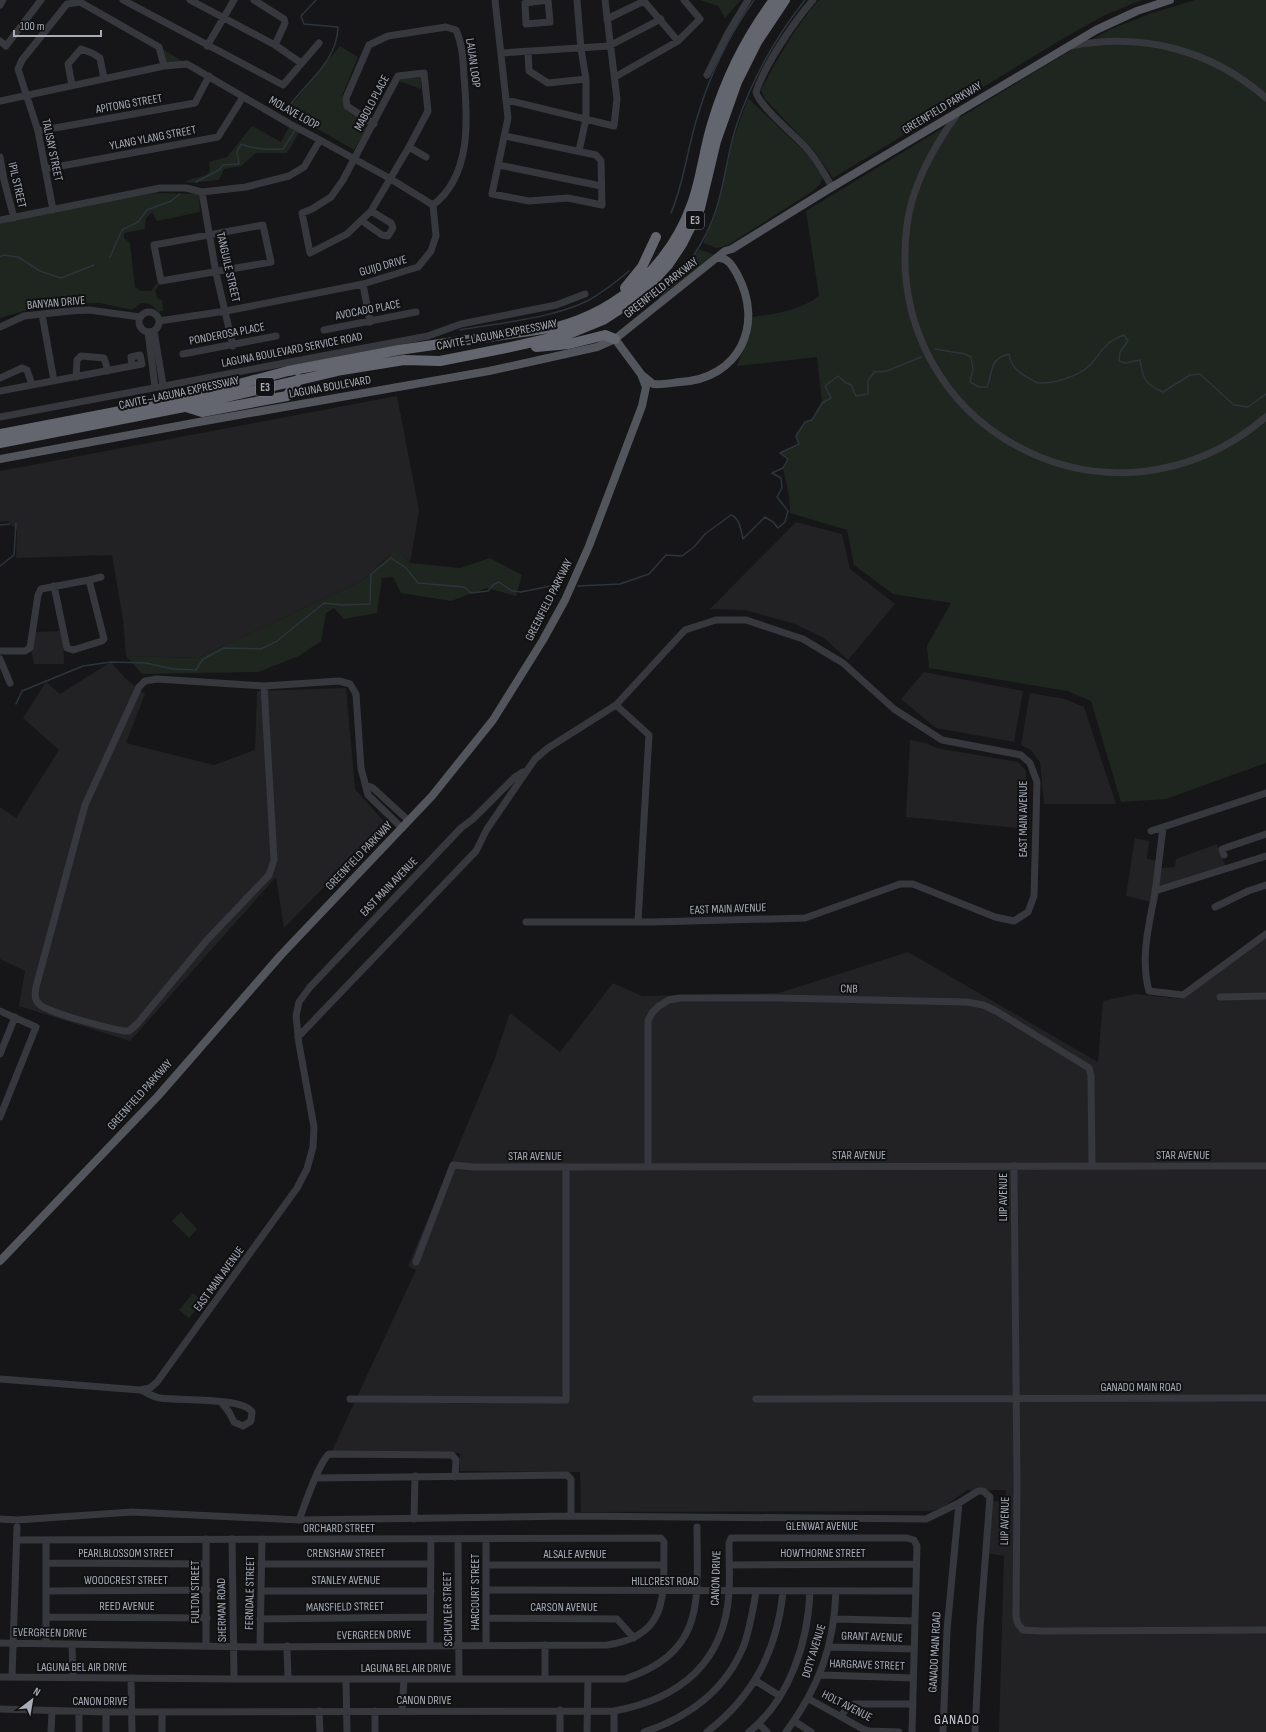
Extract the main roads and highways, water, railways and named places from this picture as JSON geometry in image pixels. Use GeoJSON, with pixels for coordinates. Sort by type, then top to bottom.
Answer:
{"type":"FeatureCollection","features":[{"type":"Feature","properties":{"kind":"highway","name":"CAVITE–LAGUNA EXPRESSWAY"},"geometry":{"type":"LineString","coordinates":[[0,434],[183,399],[288,371],[399,350],[557,327],[590,315],[636,286],[660,261],[674,241],[692,205],[710,133],[728,81],[751,36],[774,0]]}},
{"type":"Feature","properties":{"kind":"highway","name":"CAVITE–LAGUNA EXPRESSWAY"},"geometry":{"type":"LineString","coordinates":[[0,443],[184,407],[299,379],[404,360],[440,361],[506,348],[569,334],[603,320],[640,294],[668,265],[688,235],[700,208],[718,135],[736,82],[757,42],[785,0]]}},
{"type":"Feature","properties":{"kind":"highway"},"geometry":{"type":"LineString","coordinates":[[590,315],[632,281],[645,262],[656,237]]}},
{"type":"Feature","properties":{"kind":"highway"},"geometry":{"type":"LineString","coordinates":[[506,348],[569,344],[605,335],[615,339]]}},
{"type":"Feature","properties":{"kind":"highway"},"geometry":{"type":"LineString","coordinates":[[184,407],[202,412],[287,396],[299,379]]}},
{"type":"Feature","properties":{"kind":"main road","name":"GREENFIELD PARKWAY"},"geometry":{"type":"LineString","coordinates":[[730,263],[743,286],[748,302],[748,329],[740,348],[726,366],[710,376],[692,382],[664,384],[651,383],[641,374],[615,339],[718,258],[723,252],[1067,47],[1115,20],[1170,0]]}},
{"type":"Feature","properties":{"kind":"main road"},"geometry":{"type":"LineString","coordinates":[[730,263],[732,248]]}},
{"type":"Feature","properties":{"kind":"main road"},"geometry":{"type":"LineString","coordinates":[[718,258],[724,258],[730,263]]}},
{"type":"Feature","properties":{"kind":"main road","name":"LAGUNA BOULEVARD"},"geometry":{"type":"LineString","coordinates":[[0,459],[522,364],[597,347],[615,339]]}},
{"type":"Feature","properties":{"kind":"main road","name":"GREENFIELD PARKWAY"},"geometry":{"type":"LineString","coordinates":[[0,1261],[158,1096],[281,955],[409,821],[462,761],[493,720],[546,635],[578,571],[642,406],[646,387],[641,374]]}},
{"type":"Feature","properties":{"kind":"main road","name":"GREENFIELD PARKWAY"},"geometry":{"type":"LineString","coordinates":[[642,406],[651,391],[664,384]]}},
{"type":"Feature","properties":{"kind":"waterway"},"geometry":{"type":"LineString","coordinates":[[288,108],[319,71],[332,51],[336,40],[338,27],[304,24],[301,16],[316,0]]}},
{"type":"Feature","properties":{"kind":"waterway"},"geometry":{"type":"LineString","coordinates":[[671,213],[679,190],[697,118],[707,87],[736,27],[754,0]]}},
{"type":"Feature","properties":{"kind":"waterway"},"geometry":{"type":"LineString","coordinates":[[660,298],[693,257],[706,234],[716,210],[722,189],[730,148],[749,93],[774,45],[805,0]]}},
{"type":"Feature","properties":{"kind":"waterway"},"geometry":{"type":"LineString","coordinates":[[196,182],[219,170],[223,165],[239,164],[237,152],[241,144],[262,149],[283,149],[294,132]]}},
{"type":"Feature","properties":{"kind":"waterway"},"geometry":{"type":"LineString","coordinates":[[110,257],[122,230],[138,222],[147,210],[171,201],[180,194]]}},
{"type":"Feature","properties":{"kind":"waterway"},"geometry":{"type":"LineString","coordinates":[[0,257],[3,255],[18,257],[40,271],[61,278],[94,265]]}},
{"type":"Feature","properties":{"kind":"waterway"},"geometry":{"type":"LineString","coordinates":[[460,330],[543,316],[575,306],[599,294],[629,271]]}},
{"type":"Feature","properties":{"kind":"waterway"},"geometry":{"type":"LineString","coordinates":[[935,349],[965,354],[971,357],[973,369],[970,382],[979,387],[987,387],[993,366],[998,359],[1009,354],[1013,365],[1020,373],[1037,383],[1044,383],[1059,381],[1079,373],[1090,365],[1104,347],[1124,335],[1128,341],[1120,352],[1119,361],[1125,363],[1140,360],[1142,372],[1146,380],[1152,386],[1163,392],[1190,375],[1200,374],[1234,405],[1248,407],[1266,394]]}},
{"type":"Feature","properties":{"kind":"waterway"},"geometry":{"type":"LineString","coordinates":[[578,586],[620,584],[649,574],[666,555],[682,556],[694,547],[705,534],[731,515],[738,522],[743,539],[765,517],[773,522],[778,528],[785,522],[788,511],[777,497],[782,488],[781,478],[772,473],[783,468],[788,459],[780,453],[799,444],[796,436],[805,422],[812,420],[822,403],[831,398],[825,386],[838,376],[846,383],[851,385],[856,396],[868,394],[868,381],[874,372],[887,371],[921,357]]}},
{"type":"Feature","properties":{"kind":"waterway"},"geometry":{"type":"LineString","coordinates":[[0,566],[14,555],[16,523]]}},
{"type":"Feature","properties":{"kind":"waterway"},"geometry":{"type":"LineString","coordinates":[[0,525],[10,524]]}},
{"type":"Feature","properties":{"kind":"waterway"},"geometry":{"type":"LineString","coordinates":[[16,704],[22,691],[83,666],[111,662],[146,663],[173,669],[196,670],[203,659],[224,648],[261,649],[277,641],[324,603],[342,605],[370,604],[371,574],[391,558],[406,568],[418,583],[464,587],[471,593],[488,591],[493,585],[499,582],[512,591],[521,592],[560,584]]}},
{"type":"Feature","properties":{"kind":"district","name":"GANADO"},"geometry":{"type":"Point","coordinates":[957,1719]}}]}
